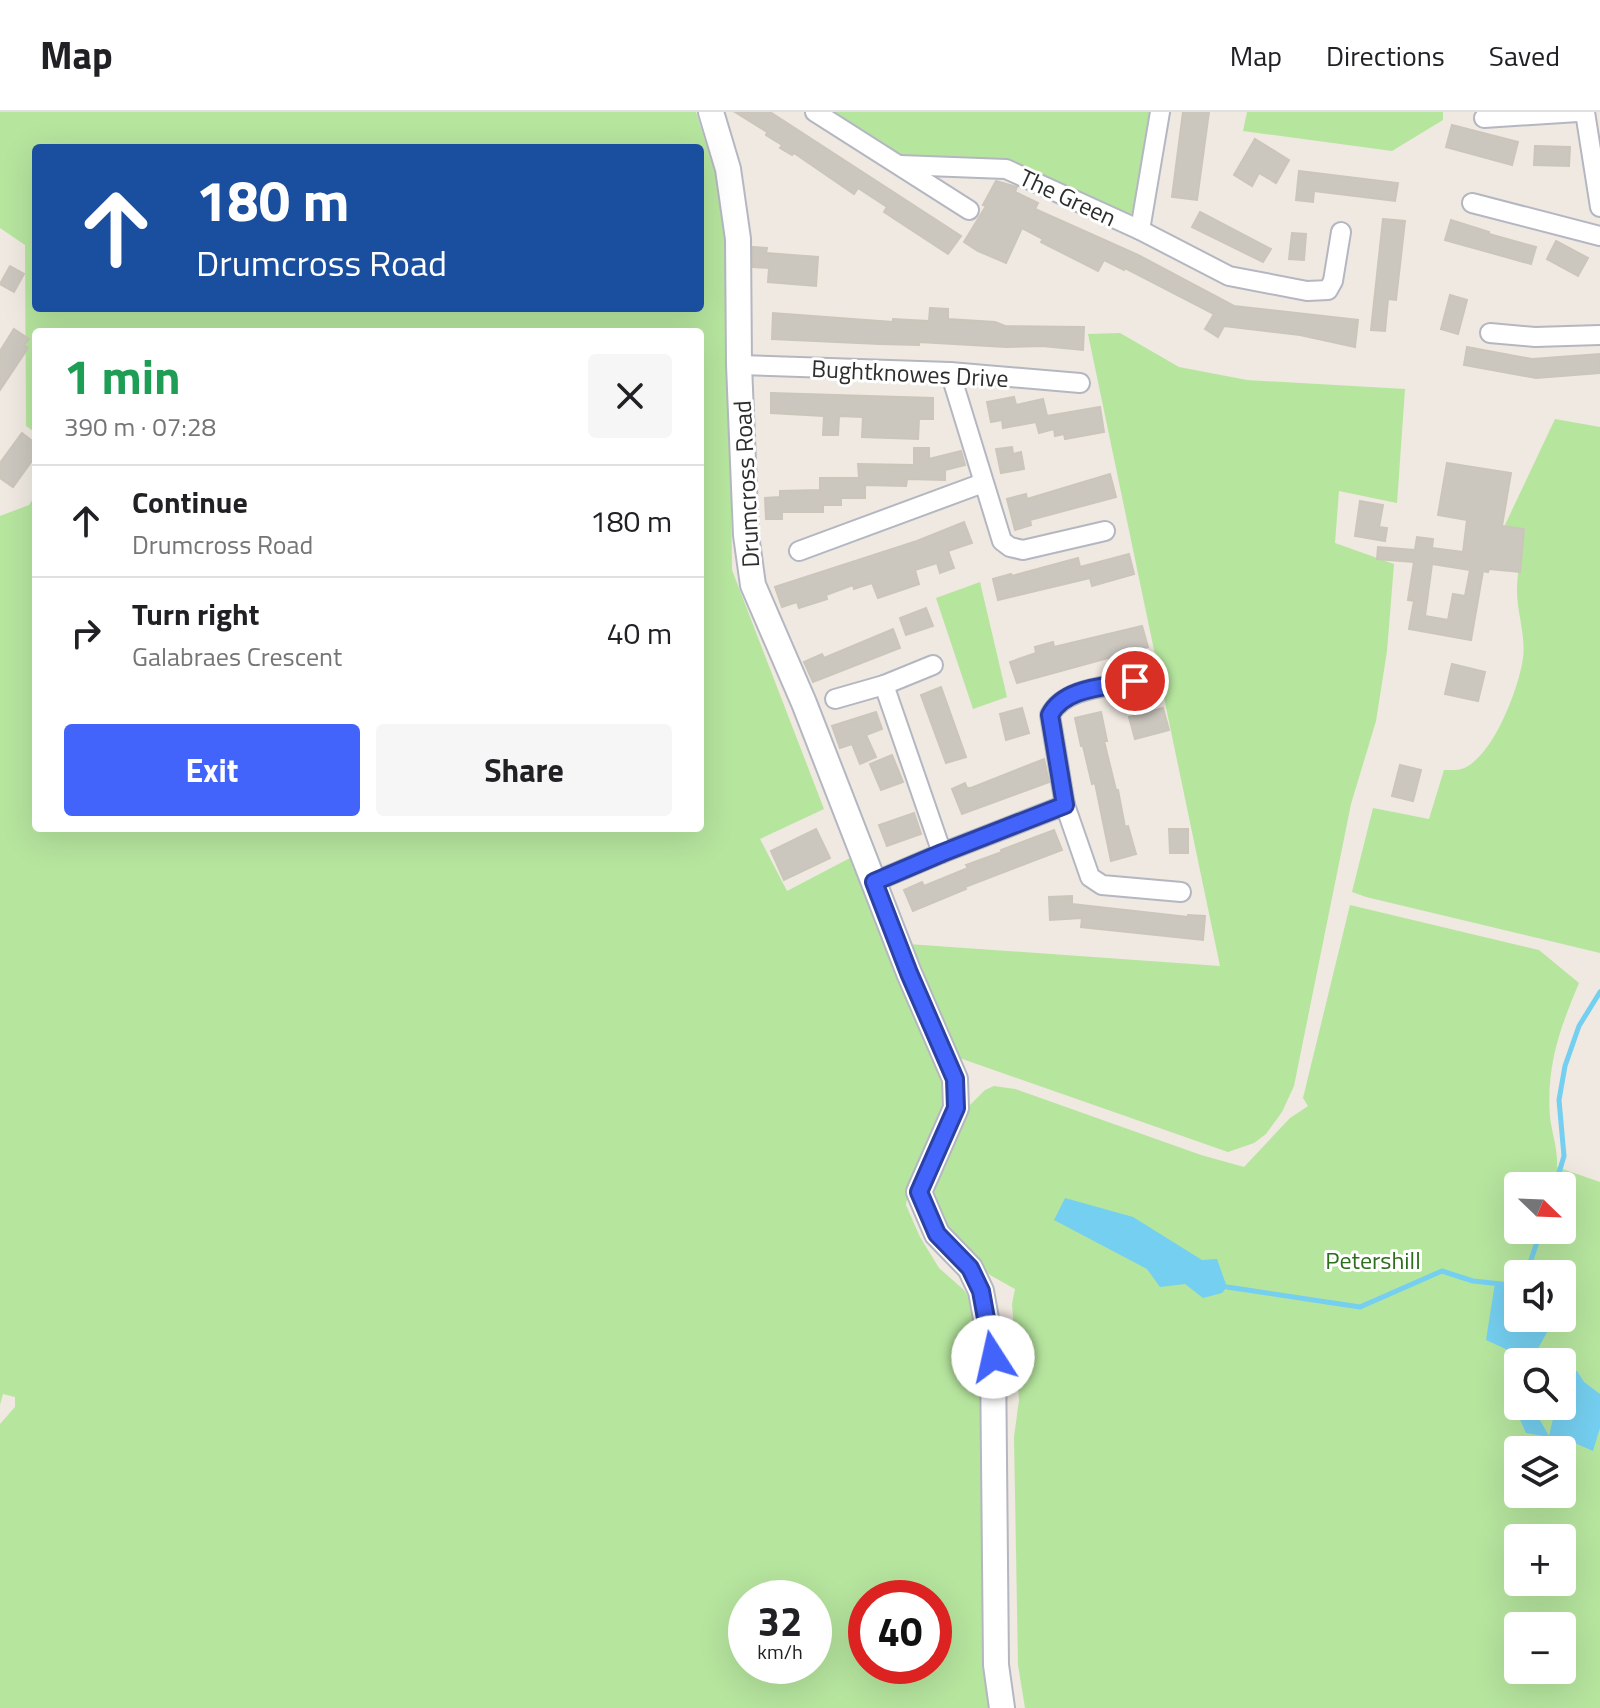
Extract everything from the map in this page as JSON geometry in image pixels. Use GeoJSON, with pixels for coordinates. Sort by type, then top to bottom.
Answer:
{"type":"FeatureCollection","features":[{"type":"Feature","properties":{"kind":"street","name":"Drumcross Road"},"geometry":{"type":"LineString","coordinates":[[711,112],[728,169],[736,211],[746,535],[753,585],[804,703],[909,973],[955,1079],[956,1108],[919,1192],[937,1234],[970,1268],[981,1291],[993,1357],[996,1665],[1002,1708]]}},
{"type":"Feature","properties":{"kind":"street","name":"The Green"},"geometry":{"type":"LineString","coordinates":[[815,112],[969,210]]}},
{"type":"Feature","properties":{"kind":"street","name":"The Green"},"geometry":{"type":"LineString","coordinates":[[1140,230],[1160,112]]}},
{"type":"Feature","properties":{"kind":"street"},"geometry":{"type":"LineString","coordinates":[[1484,118],[1578,112]]}},
{"type":"Feature","properties":{"kind":"street"},"geometry":{"type":"LineString","coordinates":[[1600,113],[1587,112],[1600,207]]}},
{"type":"Feature","properties":{"kind":"street","name":"The Green"},"geometry":{"type":"LineString","coordinates":[[900,165],[1006,169],[1140,230],[1229,276],[1307,291],[1328,290],[1333,281],[1341,232]]}},
{"type":"Feature","properties":{"kind":"street"},"geometry":{"type":"LineString","coordinates":[[1472,203],[1600,236]]}},
{"type":"Feature","properties":{"kind":"street"},"geometry":{"type":"LineString","coordinates":[[1490,333],[1535,337],[1600,335]]}},
{"type":"Feature","properties":{"kind":"street","name":"Bughtknowes Drive"},"geometry":{"type":"LineString","coordinates":[[739,365],[950,372],[1080,383]]}},
{"type":"Feature","properties":{"kind":"street"},"geometry":{"type":"LineString","coordinates":[[950,372],[1002,541],[1023,550],[1105,531]]}},
{"type":"Feature","properties":{"kind":"street"},"geometry":{"type":"LineString","coordinates":[[799,551],[983,483]]}},
{"type":"Feature","properties":{"kind":"street"},"geometry":{"type":"LineString","coordinates":[[835,699],[884,685],[933,665]]}},
{"type":"Feature","properties":{"kind":"street"},"geometry":{"type":"LineString","coordinates":[[1135,681],[1071,695],[1056,704],[1050,715],[1065,805],[1090,877],[1102,885],[1181,892]]}},
{"type":"Feature","properties":{"kind":"street"},"geometry":{"type":"LineString","coordinates":[[884,685],[942,853]]}},
{"type":"Feature","properties":{"kind":"street"},"geometry":{"type":"LineString","coordinates":[[874,882],[1065,805]]}},
{"type":"Feature","properties":{"kind":"green space"},"geometry":{"type":"Polygon","coordinates":[[[0,112],[696,112],[728,213],[732,570],[824,809],[760,839],[787,891],[850,858],[941,1064],[946,1105],[909,1184],[906,1205],[920,1237],[939,1268],[964,1290],[972,1302],[981,1361],[986,1668],[990,1708],[0,1708],[0,1424],[15,1407],[15,1397],[3,1394],[0,1405],[0,516],[29,505],[32,500],[32,832],[704,832],[704,328],[32,328],[32,430],[26,426],[25,245],[0,228],[0,112]]]}},
{"type":"Feature","properties":{"kind":"green space"},"geometry":{"type":"Polygon","coordinates":[[[830,112],[1153,112],[1136,212],[1126,216],[1010,161],[925,159],[892,152],[830,112]]]}},
{"type":"Feature","properties":{"kind":"green space"},"geometry":{"type":"Polygon","coordinates":[[[1247,112],[1443,112],[1443,120],[1392,151],[1243,131],[1247,112]]]}},
{"type":"Feature","properties":{"kind":"green space"},"geometry":{"type":"Polygon","coordinates":[[[1120,333],[1179,367],[1247,380],[1405,389],[1397,503],[1339,491],[1335,543],[1394,564],[1387,651],[1376,721],[1351,804],[1294,1086],[1282,1112],[1266,1134],[1254,1143],[1228,1152],[951,1055],[908,944],[1220,966],[1088,334],[1120,333]]]}},
{"type":"Feature","properties":{"kind":"green space"},"geometry":{"type":"Polygon","coordinates":[[[1555,419],[1600,427],[1600,953],[1352,892],[1373,808],[1429,819],[1444,770],[1462,769],[1478,758],[1504,717],[1517,685],[1523,658],[1517,591],[1524,529],[1504,527],[1555,419]]]}},
{"type":"Feature","properties":{"kind":"green space"},"geometry":{"type":"Polygon","coordinates":[[[980,582],[1007,697],[973,709],[936,598],[980,582]]]}},
{"type":"Feature","properties":{"kind":"green space","name":"Petershill"},"geometry":{"type":"Polygon","coordinates":[[[1350,905],[1539,950],[1579,983],[1556,1048],[1549,1098],[1557,1167],[1571,1172],[1504,1172],[1504,1244],[1576,1244],[1576,1174],[1600,1182],[1600,1708],[1025,1708],[1018,1665],[1014,1437],[1019,1400],[1012,1304],[1015,1289],[990,1275],[938,1216],[933,1193],[934,1170],[965,1110],[985,1090],[994,1086],[1015,1089],[1201,1155],[1244,1167],[1290,1118],[1308,1106],[1303,1098],[1350,905]]]}},
{"type":"Feature","properties":{"kind":"water"},"geometry":{"type":"Polygon","coordinates":[[[1065,1198],[1133,1217],[1202,1260],[1217,1259],[1227,1287],[1222,1293],[1203,1298],[1185,1284],[1160,1287],[1147,1269],[1054,1220],[1065,1198]]]}},
{"type":"Feature","properties":{"kind":"water"},"geometry":{"type":"Polygon","coordinates":[[[1495,1283],[1504,1284],[1504,1332],[1547,1332],[1538,1348],[1504,1348],[1486,1340],[1495,1283]]]}},
{"type":"Feature","properties":{"kind":"water"},"geometry":{"type":"Polygon","coordinates":[[[1576,1371],[1600,1394],[1600,1428],[1593,1451],[1576,1444],[1576,1436],[1549,1436],[1553,1420],[1576,1420],[1576,1371]]]}},
{"type":"Feature","properties":{"kind":"water"},"geometry":{"type":"Polygon","coordinates":[[[1520,1420],[1540,1420],[1549,1436],[1543,1436],[1526,1433],[1520,1420]]]}},
{"type":"Feature","properties":{"kind":"building"},"geometry":{"type":"Polygon","coordinates":[[[735,112],[770,112],[961,236],[948,254],[884,212],[887,207],[858,188],[854,194],[794,153],[792,155],[780,148],[782,145],[766,135],[767,132],[735,112]]]}},
{"type":"Feature","properties":{"kind":"building"},"geometry":{"type":"Polygon","coordinates":[[[1183,112],[1209,112],[1197,200],[1172,197],[1183,112]]]}},
{"type":"Feature","properties":{"kind":"building"},"geometry":{"type":"Polygon","coordinates":[[[1452,125],[1518,142],[1512,165],[1446,147],[1452,125]]]}},
{"type":"Feature","properties":{"kind":"building"},"geometry":{"type":"Polygon","coordinates":[[[1255,139],[1289,160],[1276,183],[1259,173],[1252,186],[1234,175],[1255,139]]]}},
{"type":"Feature","properties":{"kind":"building"},"geometry":{"type":"Polygon","coordinates":[[[1535,146],[1570,147],[1569,166],[1534,165],[1535,146]]]}},
{"type":"Feature","properties":{"kind":"building"},"geometry":{"type":"Polygon","coordinates":[[[1299,171],[1398,183],[1395,201],[1314,191],[1313,202],[1296,200],[1299,171]]]}},
{"type":"Feature","properties":{"kind":"building"},"geometry":{"type":"Polygon","coordinates":[[[996,181],[1017,187],[1015,192],[1038,203],[1035,209],[1138,255],[1234,306],[1358,320],[1355,347],[1300,335],[1224,326],[1218,337],[1205,329],[1214,314],[1104,260],[1098,271],[1041,242],[1043,239],[1022,228],[1006,263],[978,251],[964,242],[986,206],[983,205],[996,181]]]}},
{"type":"Feature","properties":{"kind":"building"},"geometry":{"type":"Polygon","coordinates":[[[1200,212],[1271,249],[1263,262],[1192,227],[1200,212]]]}},
{"type":"Feature","properties":{"kind":"building"},"geometry":{"type":"Polygon","coordinates":[[[1383,219],[1405,221],[1396,300],[1388,299],[1385,331],[1371,330],[1383,219]]]}},
{"type":"Feature","properties":{"kind":"building"},"geometry":{"type":"Polygon","coordinates":[[[1451,220],[1536,247],[1531,264],[1445,240],[1451,220]]]}},
{"type":"Feature","properties":{"kind":"building"},"geometry":{"type":"Polygon","coordinates":[[[1292,233],[1306,234],[1304,260],[1289,259],[1292,233]]]}},
{"type":"Feature","properties":{"kind":"building"},"geometry":{"type":"Polygon","coordinates":[[[1556,241],[1588,258],[1578,276],[1547,259],[1556,241]]]}},
{"type":"Feature","properties":{"kind":"building"},"geometry":{"type":"Polygon","coordinates":[[[753,247],[767,248],[766,253],[818,257],[816,286],[768,282],[769,268],[753,267],[753,247]]]}},
{"type":"Feature","properties":{"kind":"building"},"geometry":{"type":"Polygon","coordinates":[[[10,266],[24,274],[14,292],[0,284],[10,266]]]}},
{"type":"Feature","properties":{"kind":"building"},"geometry":{"type":"Polygon","coordinates":[[[1450,295],[1467,300],[1458,334],[1441,329],[1450,295]]]}},
{"type":"Feature","properties":{"kind":"building"},"geometry":{"type":"Polygon","coordinates":[[[930,308],[948,309],[948,319],[995,322],[1005,326],[1084,327],[1083,350],[1042,346],[772,339],[773,313],[893,322],[893,319],[929,321],[930,308]]]}},
{"type":"Feature","properties":{"kind":"building"},"geometry":{"type":"Polygon","coordinates":[[[14,329],[29,339],[24,345],[28,348],[0,390],[0,351],[14,329]]]}},
{"type":"Feature","properties":{"kind":"building"},"geometry":{"type":"Polygon","coordinates":[[[1467,347],[1532,359],[1600,354],[1600,373],[1536,378],[1464,365],[1467,347]]]}},
{"type":"Feature","properties":{"kind":"building"},"geometry":{"type":"Polygon","coordinates":[[[771,393],[933,398],[933,419],[919,419],[918,439],[862,437],[863,417],[839,416],[838,435],[823,435],[824,416],[771,413],[771,393]]]}},
{"type":"Feature","properties":{"kind":"building"},"geometry":{"type":"Polygon","coordinates":[[[1014,397],[1016,405],[1043,399],[1047,416],[1100,407],[1104,432],[1065,439],[1064,434],[1055,436],[1054,429],[1039,433],[1036,422],[1003,428],[1002,420],[991,422],[987,402],[1014,397]]]}},
{"type":"Feature","properties":{"kind":"building"},"geometry":{"type":"Polygon","coordinates":[[[22,433],[32,441],[32,461],[13,487],[0,478],[0,463],[22,433]]]}},
{"type":"Feature","properties":{"kind":"building"},"geometry":{"type":"Polygon","coordinates":[[[1012,447],[1013,454],[1021,452],[1024,469],[1001,473],[996,449],[1012,447]]]}},
{"type":"Feature","properties":{"kind":"building"},"geometry":{"type":"Polygon","coordinates":[[[914,448],[929,448],[929,459],[961,451],[965,465],[945,470],[945,480],[907,479],[906,486],[865,485],[865,498],[841,498],[841,505],[823,505],[823,512],[782,512],[782,519],[766,519],[765,498],[780,497],[780,491],[820,490],[820,478],[859,478],[858,464],[914,465],[914,448]]]}},
{"type":"Feature","properties":{"kind":"building"},"geometry":{"type":"Polygon","coordinates":[[[1447,463],[1511,473],[1502,526],[1524,529],[1520,572],[1483,571],[1471,640],[1409,629],[1414,601],[1408,600],[1414,562],[1377,559],[1378,547],[1415,550],[1417,537],[1433,539],[1432,548],[1463,552],[1467,520],[1438,515],[1447,463]],[[1432,564],[1425,616],[1448,620],[1453,594],[1465,596],[1470,570],[1432,564]]]}},
{"type":"Feature","properties":{"kind":"building"},"geometry":{"type":"Polygon","coordinates":[[[1110,474],[1116,497],[1030,520],[1031,525],[1015,530],[1007,499],[1026,494],[1027,499],[1110,474]]]}},
{"type":"Feature","properties":{"kind":"building"},"geometry":{"type":"Polygon","coordinates":[[[1360,501],[1383,505],[1379,527],[1387,528],[1385,541],[1355,536],[1360,501]]]}},
{"type":"Feature","properties":{"kind":"building"},"geometry":{"type":"Polygon","coordinates":[[[964,522],[972,543],[948,551],[954,568],[940,573],[937,563],[915,570],[919,584],[878,598],[872,583],[854,589],[853,585],[826,595],[827,599],[799,608],[797,602],[782,607],[775,587],[917,541],[964,522]]]}},
{"type":"Feature","properties":{"kind":"building"},"geometry":{"type":"Polygon","coordinates":[[[1129,554],[1134,574],[1092,586],[1090,578],[998,600],[993,579],[1078,558],[1080,567],[1129,554]]]}},
{"type":"Feature","properties":{"kind":"building"},"geometry":{"type":"Polygon","coordinates":[[[926,608],[933,626],[906,635],[900,618],[926,608]]]}},
{"type":"Feature","properties":{"kind":"building"},"geometry":{"type":"Polygon","coordinates":[[[1142,626],[1148,647],[1017,683],[1010,662],[1036,653],[1035,647],[1053,642],[1054,647],[1142,626]]]}},
{"type":"Feature","properties":{"kind":"building"},"geometry":{"type":"Polygon","coordinates":[[[893,629],[900,648],[813,682],[804,662],[822,654],[824,658],[893,629]]]}},
{"type":"Feature","properties":{"kind":"building"},"geometry":{"type":"Polygon","coordinates":[[[1452,664],[1485,672],[1478,701],[1445,694],[1452,664]]]}},
{"type":"Feature","properties":{"kind":"building"},"geometry":{"type":"Polygon","coordinates":[[[941,687],[966,757],[946,763],[921,695],[941,687]]]}},
{"type":"Feature","properties":{"kind":"building"},"geometry":{"type":"Polygon","coordinates":[[[1022,708],[1029,733],[1006,740],[1000,714],[1022,708]]]}},
{"type":"Feature","properties":{"kind":"building"},"geometry":{"type":"Polygon","coordinates":[[[1163,708],[1169,730],[1135,739],[1129,717],[1163,708]]]}},
{"type":"Feature","properties":{"kind":"building"},"geometry":{"type":"Polygon","coordinates":[[[876,712],[882,729],[866,735],[876,757],[860,764],[852,744],[840,748],[832,726],[876,712]]]}},
{"type":"Feature","properties":{"kind":"building"},"geometry":{"type":"Polygon","coordinates":[[[1101,712],[1107,741],[1104,741],[1125,827],[1128,826],[1136,854],[1111,861],[1095,783],[1092,784],[1075,718],[1101,712]]]}},
{"type":"Feature","properties":{"kind":"building"},"geometry":{"type":"Polygon","coordinates":[[[892,755],[903,782],[881,790],[870,764],[892,755]]]}},
{"type":"Feature","properties":{"kind":"building"},"geometry":{"type":"Polygon","coordinates":[[[1044,759],[1049,782],[962,814],[952,789],[965,783],[967,788],[971,788],[1044,759]]]}},
{"type":"Feature","properties":{"kind":"building"},"geometry":{"type":"Polygon","coordinates":[[[1400,765],[1421,770],[1413,801],[1392,796],[1400,765]]]}},
{"type":"Feature","properties":{"kind":"building"},"geometry":{"type":"Polygon","coordinates":[[[914,813],[921,834],[887,846],[879,825],[914,813]]]}},
{"type":"Feature","properties":{"kind":"building"},"geometry":{"type":"Polygon","coordinates":[[[816,829],[830,858],[784,880],[771,851],[816,829]]]}},
{"type":"Feature","properties":{"kind":"building"},"geometry":{"type":"Polygon","coordinates":[[[1169,829],[1188,829],[1188,853],[1170,853],[1169,829]]]}},
{"type":"Feature","properties":{"kind":"building"},"geometry":{"type":"Polygon","coordinates":[[[1054,830],[1062,850],[965,887],[913,911],[904,890],[922,882],[924,886],[968,868],[966,865],[1054,830]]]}},
{"type":"Feature","properties":{"kind":"building"},"geometry":{"type":"Polygon","coordinates":[[[1072,896],[1072,904],[1188,917],[1205,916],[1203,940],[1081,927],[1082,918],[1050,920],[1049,897],[1072,896]]]}},
{"type":"Feature","properties":{"kind":"waterway"},"geometry":{"type":"LineString","coordinates":[[1559,1172],[1564,1156],[1559,1100],[1565,1066],[1579,1026],[1600,992]]}},
{"type":"Feature","properties":{"kind":"waterway"},"geometry":{"type":"LineString","coordinates":[[1227,1287],[1360,1307],[1442,1271],[1473,1281],[1511,1285],[1515,1269],[1530,1263],[1536,1244]]}},
{"type":"Feature","properties":{"kind":"route"},"geometry":{"type":"LineString","coordinates":[[993,1357],[981,1291],[970,1268],[937,1234],[919,1192],[956,1108],[955,1079],[874,882],[1065,805],[1050,715],[1056,704],[1071,695],[1135,681]]}}]}
